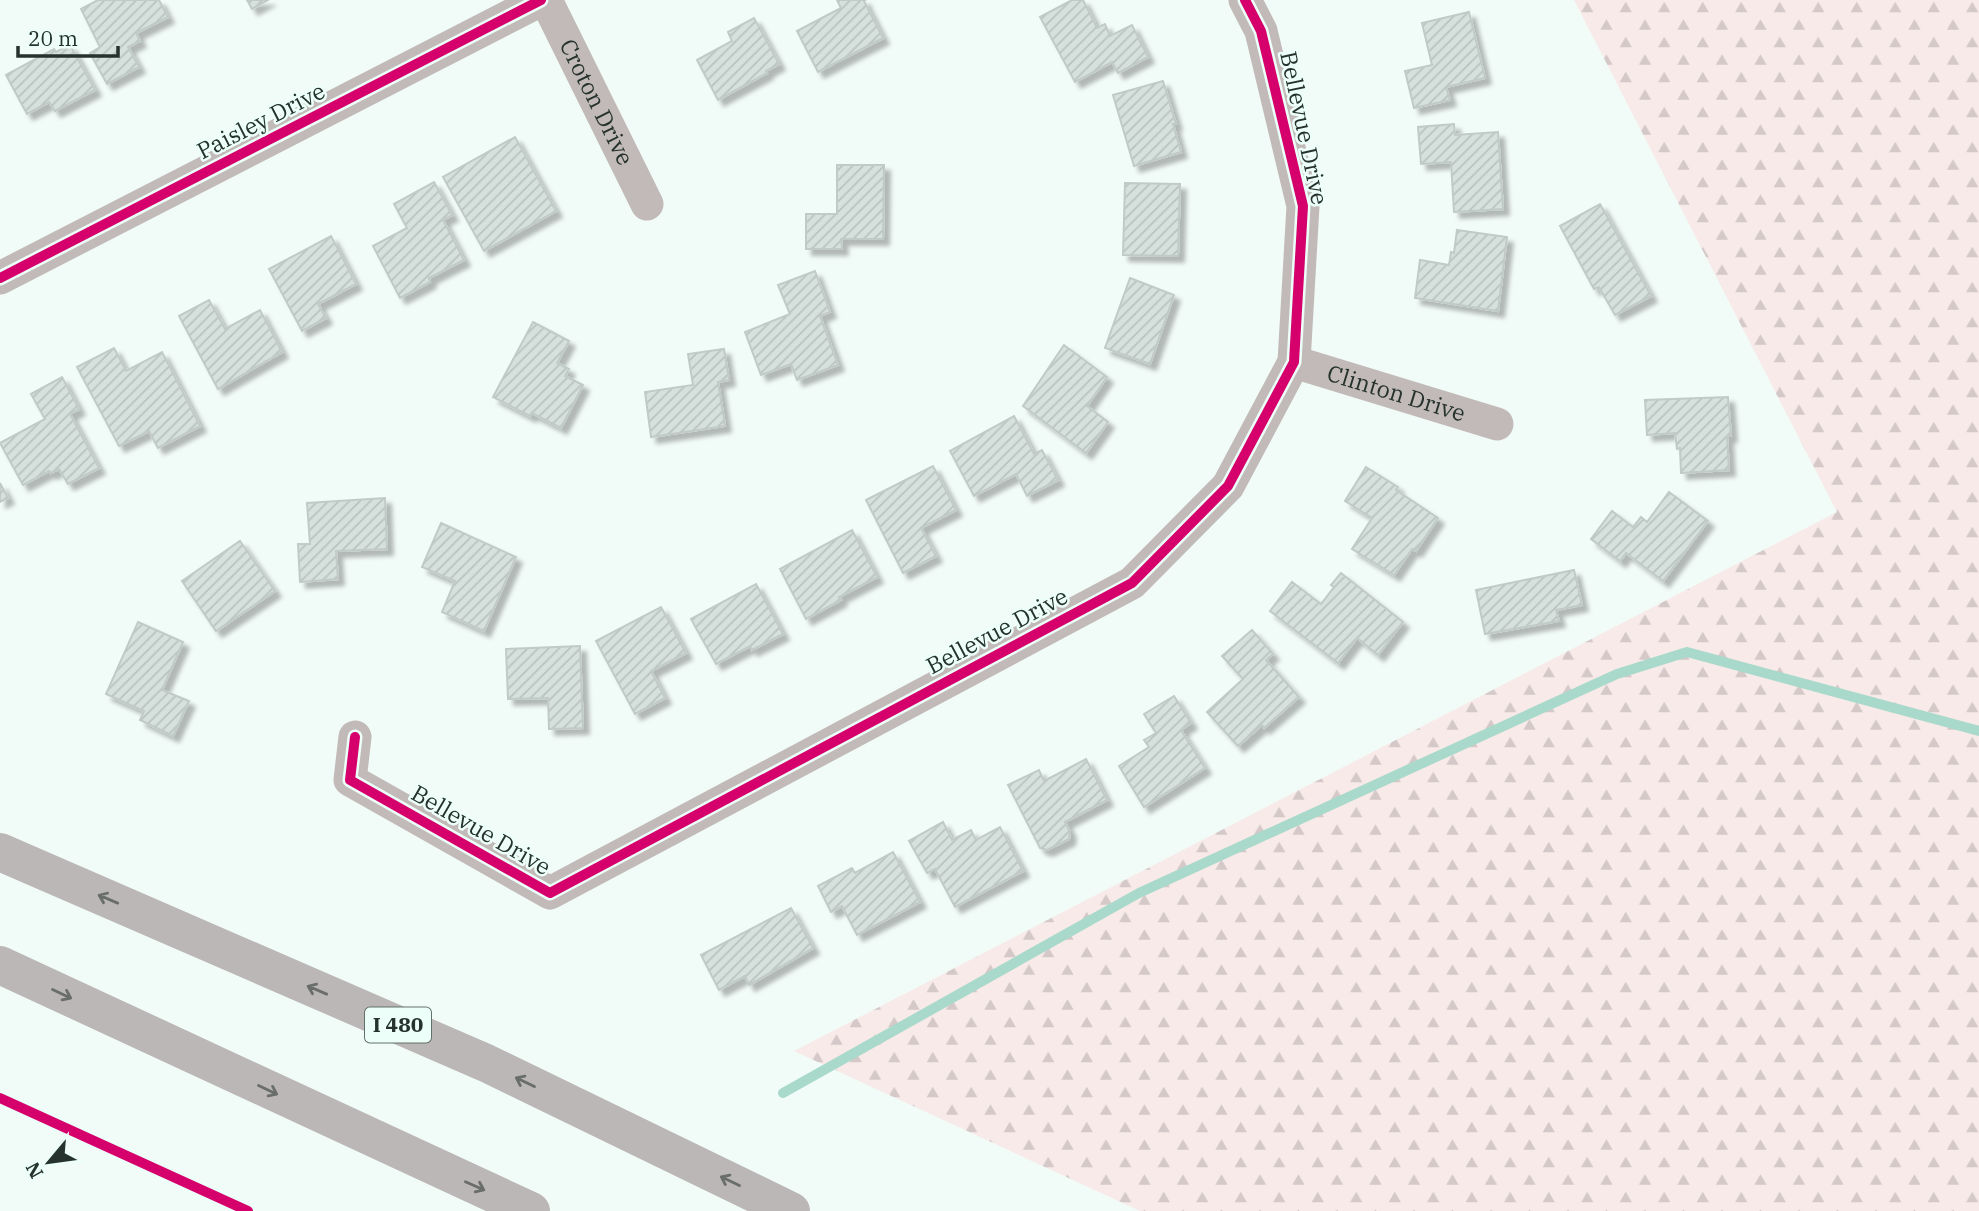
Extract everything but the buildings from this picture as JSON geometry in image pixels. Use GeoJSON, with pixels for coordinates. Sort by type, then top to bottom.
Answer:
{"type":"FeatureCollection","features":[{"type":"Feature","properties":{"kind":"highway","name":"I 480"},"geometry":{"type":"LineString","coordinates":[[0,852],[486,1063],[791,1211]]}},
{"type":"Feature","properties":{"kind":"highway"},"geometry":{"type":"LineString","coordinates":[[0,965],[531,1211]]}},
{"type":"Feature","properties":{"kind":"street","name":"Croton Drive"},"geometry":{"type":"LineString","coordinates":[[544,0],[647,204]]}},
{"type":"Feature","properties":{"kind":"street","name":"Paisley Drive"},"geometry":{"type":"LineString","coordinates":[[0,278],[544,0]]}},
{"type":"Feature","properties":{"kind":"street","name":"Bellevue Drive"},"geometry":{"type":"LineString","coordinates":[[355,737],[350,780],[550,893],[1132,583],[1228,485],[1294,362],[1303,206],[1261,31],[1245,0]]}},
{"type":"Feature","properties":{"kind":"street","name":"Clinton Drive"},"geometry":{"type":"LineString","coordinates":[[1294,362],[1497,424]]}},
{"type":"Feature","properties":{"kind":"green space"},"geometry":{"type":"Polygon","coordinates":[[[1574,0],[1979,0],[1979,1211],[1140,1211],[794,1051],[1837,512],[1574,0]]]}},
{"type":"Feature","properties":{"kind":"waterway"},"geometry":{"type":"LineString","coordinates":[[783,1093],[1139,893],[1617,674],[1687,652],[1979,731]]}},
{"type":"Feature","properties":{"kind":"cycle path"},"geometry":{"type":"LineString","coordinates":[[0,278],[541,0]]}},
{"type":"Feature","properties":{"kind":"cycle path"},"geometry":{"type":"LineString","coordinates":[[355,737],[350,780],[550,893],[1132,583],[1228,486],[1294,362],[1303,206],[1261,31],[1245,0]]}},
{"type":"Feature","properties":{"kind":"cycle path"},"geometry":{"type":"LineString","coordinates":[[0,1098],[248,1211]]}}]}
